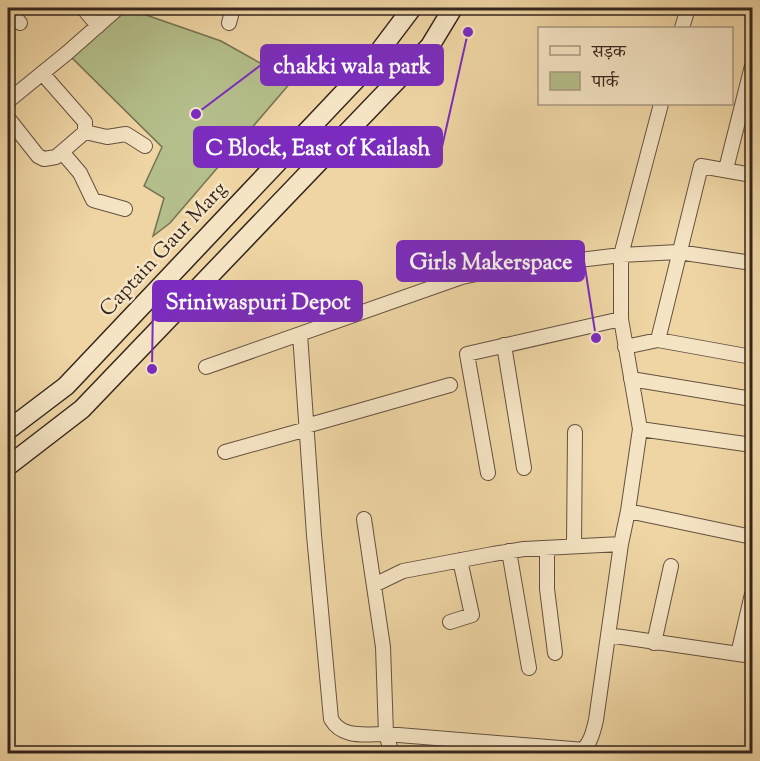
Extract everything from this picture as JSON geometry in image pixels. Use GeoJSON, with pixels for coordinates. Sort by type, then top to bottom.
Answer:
{"type":"FeatureCollection","features":[{"type":"Feature","properties":{"kind":"main road","name":"Captain Gaur Marg"},"geometry":{"type":"LineString","coordinates":[[8,430],[66,386],[366,69],[412,8]]}},
{"type":"Feature","properties":{"kind":"main road"},"geometry":{"type":"LineString","coordinates":[[8,466],[82,409],[430,46],[453,8]]}},
{"type":"Feature","properties":{"kind":"street"},"geometry":{"type":"LineString","coordinates":[[8,8],[20,23]]}},
{"type":"Feature","properties":{"kind":"street"},"geometry":{"type":"LineString","coordinates":[[83,8],[98,26]]}},
{"type":"Feature","properties":{"kind":"street"},"geometry":{"type":"LineString","coordinates":[[8,101],[118,8]]}},
{"type":"Feature","properties":{"kind":"street"},"geometry":{"type":"LineString","coordinates":[[229,23],[233,8]]}},
{"type":"Feature","properties":{"kind":"street"},"geometry":{"type":"LineString","coordinates":[[682,27],[688,8]]}},
{"type":"Feature","properties":{"kind":"street"},"geometry":{"type":"LineString","coordinates":[[726,169],[749,94],[753,66]]}},
{"type":"Feature","properties":{"kind":"street"},"geometry":{"type":"LineString","coordinates":[[8,118],[38,156],[44,159],[50,160],[85,132],[85,122],[42,74]]}},
{"type":"Feature","properties":{"kind":"street"},"geometry":{"type":"LineString","coordinates":[[300,334],[330,719],[335,727],[343,732],[356,734],[386,734],[582,752],[592,738],[596,720],[640,429],[621,319],[621,255],[661,105]]}},
{"type":"Feature","properties":{"kind":"street"},"geometry":{"type":"LineString","coordinates":[[85,132],[107,137],[126,134],[145,146]]}},
{"type":"Feature","properties":{"kind":"street"},"geometry":{"type":"LineString","coordinates":[[62,152],[80,173],[93,200],[125,209]]}},
{"type":"Feature","properties":{"kind":"street"},"geometry":{"type":"LineString","coordinates":[[658,340],[701,166],[753,175]]}},
{"type":"Feature","properties":{"kind":"street"},"geometry":{"type":"LineString","coordinates":[[206,367],[462,277],[496,270],[621,255],[678,252],[753,264]]}},
{"type":"Feature","properties":{"kind":"street"},"geometry":{"type":"LineString","coordinates":[[488,473],[467,354],[621,319]]}},
{"type":"Feature","properties":{"kind":"street"},"geometry":{"type":"LineString","coordinates":[[625,347],[658,340],[753,357]]}},
{"type":"Feature","properties":{"kind":"street"},"geometry":{"type":"LineString","coordinates":[[504,345],[524,468]]}},
{"type":"Feature","properties":{"kind":"street"},"geometry":{"type":"LineString","coordinates":[[631,379],[753,399]]}},
{"type":"Feature","properties":{"kind":"street"},"geometry":{"type":"LineString","coordinates":[[225,452],[450,386]]}},
{"type":"Feature","properties":{"kind":"street"},"geometry":{"type":"LineString","coordinates":[[640,429],[753,446]]}},
{"type":"Feature","properties":{"kind":"street"},"geometry":{"type":"LineString","coordinates":[[574,546],[575,432]]}},
{"type":"Feature","properties":{"kind":"street"},"geometry":{"type":"LineString","coordinates":[[628,511],[753,537]]}},
{"type":"Feature","properties":{"kind":"street"},"geometry":{"type":"LineString","coordinates":[[364,519],[383,647],[386,734],[392,753]]}},
{"type":"Feature","properties":{"kind":"street"},"geometry":{"type":"LineString","coordinates":[[374,585],[403,572],[509,551],[621,544]]}},
{"type":"Feature","properties":{"kind":"street"},"geometry":{"type":"LineString","coordinates":[[547,548],[547,589],[555,653]]}},
{"type":"Feature","properties":{"kind":"street"},"geometry":{"type":"LineString","coordinates":[[509,551],[529,668]]}},
{"type":"Feature","properties":{"kind":"street"},"geometry":{"type":"LineString","coordinates":[[450,622],[472,615],[460,560]]}},
{"type":"Feature","properties":{"kind":"street"},"geometry":{"type":"LineString","coordinates":[[654,643],[671,566]]}},
{"type":"Feature","properties":{"kind":"street"},"geometry":{"type":"LineString","coordinates":[[738,654],[753,594]]}},
{"type":"Feature","properties":{"kind":"street"},"geometry":{"type":"LineString","coordinates":[[608,635],[753,656]]}},
{"type":"Feature","properties":{"kind":"green space"},"geometry":{"type":"Polygon","coordinates":[[[118,8],[126,8],[221,41],[292,81],[170,223],[153,236],[164,198],[144,186],[162,147],[67,53],[118,8]]]}},
{"type":"Feature","properties":{"kind":"place","name":"C Block, East of Kailash"},"geometry":{"type":"Point","coordinates":[468,32]}},
{"type":"Feature","properties":{"kind":"place","name":"chakki wala park"},"geometry":{"type":"Point","coordinates":[196,114]}},
{"type":"Feature","properties":{"kind":"place","name":"Girls Makerspace"},"geometry":{"type":"Point","coordinates":[596,338]}},
{"type":"Feature","properties":{"kind":"place","name":"Sriniwaspuri Depot"},"geometry":{"type":"Point","coordinates":[152,369]}}]}
